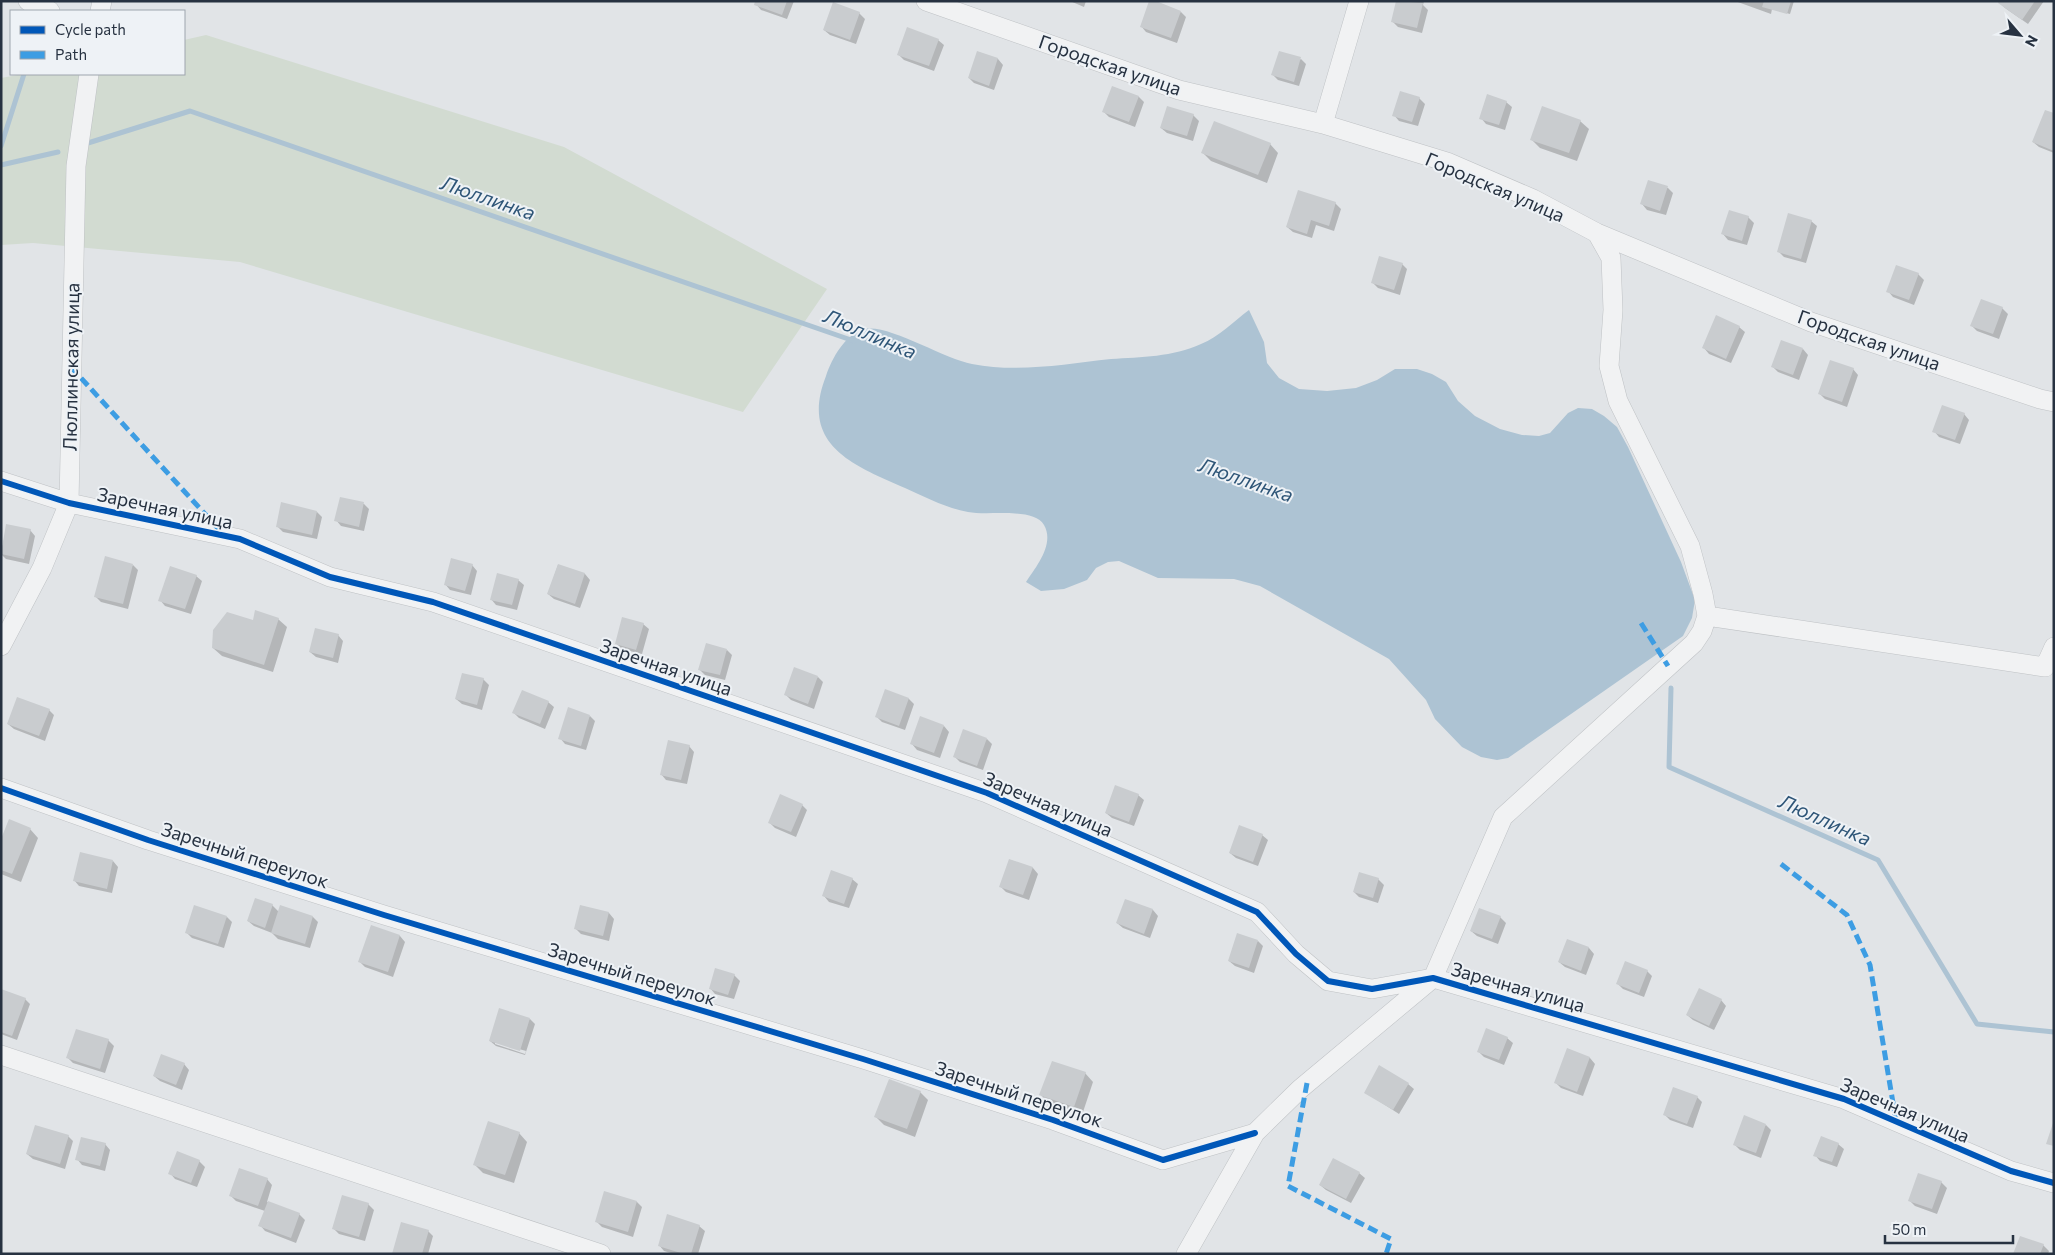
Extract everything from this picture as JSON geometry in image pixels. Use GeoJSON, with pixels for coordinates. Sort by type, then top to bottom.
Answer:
{"type":"FeatureCollection","features":[{"type":"Feature","properties":{"kind":"street"},"geometry":{"type":"LineString","coordinates":[[28,1],[48,10]]}},
{"type":"Feature","properties":{"kind":"street","name":"Городская улица"},"geometry":{"type":"LineString","coordinates":[[926,1],[1179,90],[1323,124],[1447,162],[1533,199],[1597,233],[1811,322],[2040,399],[2054,402]]}},
{"type":"Feature","properties":{"kind":"street"},"geometry":{"type":"LineString","coordinates":[[1323,124],[1359,1]]}},
{"type":"Feature","properties":{"kind":"street","name":"Люллинская улица"},"geometry":{"type":"LineString","coordinates":[[1,646],[42,568],[69,503],[76,166],[89,75]]}},
{"type":"Feature","properties":{"kind":"street"},"geometry":{"type":"LineString","coordinates":[[1186,1254],[1255,1133],[1300,1089],[1433,978],[1503,817],[1694,643],[1702,631],[1707,616],[1690,546],[1618,401],[1609,366],[1613,310],[1611,258],[1597,233]]}},
{"type":"Feature","properties":{"kind":"street","name":"Заречная улица"},"geometry":{"type":"LineString","coordinates":[[1,480],[69,503],[240,539],[330,577],[433,602],[987,793],[1257,912],[1296,954],[1328,981],[1372,989],[1433,978],[1844,1098],[2011,1171],[2054,1183]]}},
{"type":"Feature","properties":{"kind":"street"},"geometry":{"type":"LineString","coordinates":[[1707,616],[2045,667],[2054,647]]}},
{"type":"Feature","properties":{"kind":"street","name":"Заречный переулок"},"geometry":{"type":"LineString","coordinates":[[1,788],[148,840],[384,915],[863,1058],[1053,1120],[1163,1160],[1255,1133]]}},
{"type":"Feature","properties":{"kind":"street"},"geometry":{"type":"LineString","coordinates":[[1,1055],[601,1254]]}},
{"type":"Feature","properties":{"kind":"shaded area"},"geometry":{"type":"Polygon","coordinates":[[[206,35],[564,147],[827,289],[743,412],[240,262],[33,243],[1,245],[1,78],[18,75],[185,75],[185,40],[206,35]]]}},
{"type":"Feature","properties":{"kind":"water"},"geometry":{"type":"Polygon","coordinates":[[[1249,310],[1264,342],[1267,363],[1279,378],[1299,389],[1327,391],[1356,388],[1377,380],[1395,369],[1417,369],[1432,374],[1446,382],[1458,401],[1475,416],[1500,429],[1522,435],[1539,436],[1550,433],[1568,413],[1578,408],[1592,409],[1604,416],[1617,427],[1628,447],[1681,562],[1695,600],[1692,618],[1683,636],[1508,758],[1497,760],[1481,757],[1462,747],[1435,719],[1426,700],[1389,659],[1260,586],[1234,579],[1158,578],[1119,561],[1108,562],[1096,568],[1087,580],[1064,589],[1041,591],[1026,582],[1046,547],[1047,532],[1039,519],[1021,514],[968,512],[936,502],[850,461],[825,436],[820,419],[820,400],[826,376],[832,362],[845,341],[865,329],[888,332],[972,364],[989,367],[1024,368],[1157,356],[1179,352],[1214,337],[1249,310]]]}},
{"type":"Feature","properties":{"kind":"building"},"geometry":{"type":"Polygon","coordinates":[[[755,1],[787,1],[782,15],[754,5],[755,1]]]}},
{"type":"Feature","properties":{"kind":"building"},"geometry":{"type":"Polygon","coordinates":[[[1149,1],[1156,1],[1181,11],[1171,38],[1140,27],[1149,1]]]}},
{"type":"Feature","properties":{"kind":"building"},"geometry":{"type":"Polygon","coordinates":[[[1396,1],[1423,3],[1417,28],[1391,22],[1396,1]]]}},
{"type":"Feature","properties":{"kind":"building"},"geometry":{"type":"Polygon","coordinates":[[[1764,1],[1791,1],[1787,14],[1762,7],[1764,1]]]}},
{"type":"Feature","properties":{"kind":"building"},"geometry":{"type":"Polygon","coordinates":[[[1999,1],[2035,1],[2022,20],[1998,3],[1999,1]]]}},
{"type":"Feature","properties":{"kind":"building"},"geometry":{"type":"Polygon","coordinates":[[[833,2],[860,12],[850,40],[823,30],[833,2]]]}},
{"type":"Feature","properties":{"kind":"building"},"geometry":{"type":"Polygon","coordinates":[[[907,27],[939,39],[929,66],[897,55],[907,27]]]}},
{"type":"Feature","properties":{"kind":"building"},"geometry":{"type":"Polygon","coordinates":[[[977,51],[998,58],[989,86],[968,78],[977,51]]]}},
{"type":"Feature","properties":{"kind":"building"},"geometry":{"type":"Polygon","coordinates":[[[1279,51],[1301,57],[1294,82],[1271,75],[1279,51]]]}},
{"type":"Feature","properties":{"kind":"building"},"geometry":{"type":"Polygon","coordinates":[[[1112,86],[1139,96],[1129,122],[1102,112],[1112,86]]]}},
{"type":"Feature","properties":{"kind":"building"},"geometry":{"type":"Polygon","coordinates":[[[1400,91],[1420,97],[1412,122],[1392,116],[1400,91]]]}},
{"type":"Feature","properties":{"kind":"building"},"geometry":{"type":"Polygon","coordinates":[[[1487,94],[1507,101],[1499,125],[1479,119],[1487,94]]]}},
{"type":"Feature","properties":{"kind":"building"},"geometry":{"type":"Polygon","coordinates":[[[1167,106],[1194,114],[1187,136],[1160,128],[1167,106]]]}},
{"type":"Feature","properties":{"kind":"building"},"geometry":{"type":"Polygon","coordinates":[[[1542,106],[1581,120],[1569,153],[1530,140],[1542,106]]]}},
{"type":"Feature","properties":{"kind":"building"},"geometry":{"type":"Polygon","coordinates":[[[2045,110],[2054,113],[2054,151],[2032,142],[2045,110]]]}},
{"type":"Feature","properties":{"kind":"building"},"geometry":{"type":"Polygon","coordinates":[[[1214,121],[1271,143],[1258,175],[1201,153],[1214,121]]]}},
{"type":"Feature","properties":{"kind":"building"},"geometry":{"type":"Polygon","coordinates":[[[1648,180],[1668,186],[1660,211],[1640,204],[1648,180]]]}},
{"type":"Feature","properties":{"kind":"building"},"geometry":{"type":"Polygon","coordinates":[[[1298,190],[1336,202],[1329,226],[1311,220],[1307,234],[1286,227],[1298,190]]]}},
{"type":"Feature","properties":{"kind":"building"},"geometry":{"type":"Polygon","coordinates":[[[1729,210],[1749,216],[1742,241],[1721,234],[1729,210]]]}},
{"type":"Feature","properties":{"kind":"building"},"geometry":{"type":"Polygon","coordinates":[[[1788,213],[1812,220],[1801,259],[1777,252],[1788,213]]]}},
{"type":"Feature","properties":{"kind":"building"},"geometry":{"type":"Polygon","coordinates":[[[1379,256],[1403,263],[1394,290],[1371,283],[1379,256]]]}},
{"type":"Feature","properties":{"kind":"building"},"geometry":{"type":"Polygon","coordinates":[[[1896,265],[1919,273],[1909,300],[1886,292],[1896,265]]]}},
{"type":"Feature","properties":{"kind":"building"},"geometry":{"type":"Polygon","coordinates":[[[1981,299],[2003,307],[1993,334],[1970,326],[1981,299]]]}},
{"type":"Feature","properties":{"kind":"building"},"geometry":{"type":"Polygon","coordinates":[[[1716,315],[1740,326],[1726,359],[1702,348],[1716,315]]]}},
{"type":"Feature","properties":{"kind":"building"},"geometry":{"type":"Polygon","coordinates":[[[1781,340],[1803,348],[1793,375],[1771,367],[1781,340]]]}},
{"type":"Feature","properties":{"kind":"building"},"geometry":{"type":"Polygon","coordinates":[[[1830,360],[1854,368],[1842,402],[1818,394],[1830,360]]]}},
{"type":"Feature","properties":{"kind":"building"},"geometry":{"type":"Polygon","coordinates":[[[1942,405],[1965,413],[1955,440],[1932,432],[1942,405]]]}},
{"type":"Feature","properties":{"kind":"building"},"geometry":{"type":"Polygon","coordinates":[[[340,497],[364,502],[359,527],[334,521],[340,497]]]}},
{"type":"Feature","properties":{"kind":"building"},"geometry":{"type":"Polygon","coordinates":[[[281,502],[317,511],[312,535],[276,527],[281,502]]]}},
{"type":"Feature","properties":{"kind":"building"},"geometry":{"type":"Polygon","coordinates":[[[6,524],[31,529],[24,559],[1,554],[6,524]]]}},
{"type":"Feature","properties":{"kind":"building"},"geometry":{"type":"Polygon","coordinates":[[[105,556],[133,564],[123,604],[94,597],[105,556]]]}},
{"type":"Feature","properties":{"kind":"building"},"geometry":{"type":"Polygon","coordinates":[[[451,558],[473,564],[465,591],[444,585],[451,558]]]}},
{"type":"Feature","properties":{"kind":"building"},"geometry":{"type":"Polygon","coordinates":[[[558,564],[585,573],[575,604],[547,594],[558,564]]]}},
{"type":"Feature","properties":{"kind":"building"},"geometry":{"type":"Polygon","coordinates":[[[170,566],[197,575],[185,609],[158,601],[170,566]]]}},
{"type":"Feature","properties":{"kind":"building"},"geometry":{"type":"Polygon","coordinates":[[[497,573],[519,579],[512,605],[490,600],[497,573]]]}},
{"type":"Feature","properties":{"kind":"building"},"geometry":{"type":"Polygon","coordinates":[[[255,610],[279,618],[264,665],[212,648],[213,630],[227,612],[253,620],[255,610]]]}},
{"type":"Feature","properties":{"kind":"building"},"geometry":{"type":"Polygon","coordinates":[[[622,617],[644,623],[636,650],[615,644],[622,617]]]}},
{"type":"Feature","properties":{"kind":"building"},"geometry":{"type":"Polygon","coordinates":[[[315,628],[339,634],[333,658],[309,652],[315,628]]]}},
{"type":"Feature","properties":{"kind":"building"},"geometry":{"type":"Polygon","coordinates":[[[706,643],[727,649],[720,675],[698,670],[706,643]]]}},
{"type":"Feature","properties":{"kind":"building"},"geometry":{"type":"Polygon","coordinates":[[[794,667],[818,676],[808,704],[784,695],[794,667]]]}},
{"type":"Feature","properties":{"kind":"building"},"geometry":{"type":"Polygon","coordinates":[[[462,673],[484,678],[477,705],[455,699],[462,673]]]}},
{"type":"Feature","properties":{"kind":"building"},"geometry":{"type":"Polygon","coordinates":[[[885,689],[909,698],[899,726],[875,717],[885,689]]]}},
{"type":"Feature","properties":{"kind":"building"},"geometry":{"type":"Polygon","coordinates":[[[522,690],[549,701],[540,724],[512,713],[522,690]]]}},
{"type":"Feature","properties":{"kind":"building"},"geometry":{"type":"Polygon","coordinates":[[[17,697],[50,709],[39,736],[7,724],[17,697]]]}},
{"type":"Feature","properties":{"kind":"building"},"geometry":{"type":"Polygon","coordinates":[[[568,707],[590,715],[581,746],[558,739],[568,707]]]}},
{"type":"Feature","properties":{"kind":"building"},"geometry":{"type":"Polygon","coordinates":[[[920,716],[944,725],[934,753],[910,744],[920,716]]]}},
{"type":"Feature","properties":{"kind":"building"},"geometry":{"type":"Polygon","coordinates":[[[963,729],[987,738],[977,766],[953,757],[963,729]]]}},
{"type":"Feature","properties":{"kind":"building"},"geometry":{"type":"Polygon","coordinates":[[[668,740],[690,745],[681,780],[660,775],[668,740]]]}},
{"type":"Feature","properties":{"kind":"building"},"geometry":{"type":"Polygon","coordinates":[[[1115,785],[1139,794],[1129,822],[1105,813],[1115,785]]]}},
{"type":"Feature","properties":{"kind":"building"},"geometry":{"type":"Polygon","coordinates":[[[780,794],[803,804],[791,832],[768,823],[780,794]]]}},
{"type":"Feature","properties":{"kind":"building"},"geometry":{"type":"Polygon","coordinates":[[[9,819],[31,828],[12,874],[1,870],[1,839],[9,819]]]}},
{"type":"Feature","properties":{"kind":"building"},"geometry":{"type":"Polygon","coordinates":[[[1239,825],[1263,834],[1253,862],[1229,853],[1239,825]]]}},
{"type":"Feature","properties":{"kind":"building"},"geometry":{"type":"Polygon","coordinates":[[[80,852],[113,860],[107,889],[73,881],[80,852]]]}},
{"type":"Feature","properties":{"kind":"building"},"geometry":{"type":"Polygon","coordinates":[[[1009,859],[1033,867],[1023,895],[999,887],[1009,859]]]}},
{"type":"Feature","properties":{"kind":"building"},"geometry":{"type":"Polygon","coordinates":[[[831,870],[853,878],[844,904],[822,896],[831,870]]]}},
{"type":"Feature","properties":{"kind":"building"},"geometry":{"type":"Polygon","coordinates":[[[1359,872],[1379,878],[1373,898],[1353,892],[1359,872]]]}},
{"type":"Feature","properties":{"kind":"building"},"geometry":{"type":"Polygon","coordinates":[[[255,898],[273,904],[265,928],[247,921],[255,898]]]}},
{"type":"Feature","properties":{"kind":"building"},"geometry":{"type":"Polygon","coordinates":[[[1125,899],[1153,909],[1144,934],[1116,923],[1125,899]]]}},
{"type":"Feature","properties":{"kind":"building"},"geometry":{"type":"Polygon","coordinates":[[[194,905],[227,916],[218,944],[185,933],[194,905]]]}},
{"type":"Feature","properties":{"kind":"building"},"geometry":{"type":"Polygon","coordinates":[[[280,905],[313,916],[305,944],[271,933],[280,905]]]}},
{"type":"Feature","properties":{"kind":"building"},"geometry":{"type":"Polygon","coordinates":[[[580,905],[609,912],[603,936],[574,929],[580,905]]]}},
{"type":"Feature","properties":{"kind":"building"},"geometry":{"type":"Polygon","coordinates":[[[1479,908],[1501,916],[1492,939],[1470,931],[1479,908]]]}},
{"type":"Feature","properties":{"kind":"building"},"geometry":{"type":"Polygon","coordinates":[[[371,925],[400,935],[388,972],[358,962],[371,925]]]}},
{"type":"Feature","properties":{"kind":"building"},"geometry":{"type":"Polygon","coordinates":[[[1237,933],[1258,940],[1249,968],[1228,961],[1237,933]]]}},
{"type":"Feature","properties":{"kind":"building"},"geometry":{"type":"Polygon","coordinates":[[[1567,939],[1589,947],[1581,971],[1558,962],[1567,939]]]}},
{"type":"Feature","properties":{"kind":"building"},"geometry":{"type":"Polygon","coordinates":[[[1625,961],[1648,970],[1639,993],[1616,984],[1625,961]]]}},
{"type":"Feature","properties":{"kind":"building"},"geometry":{"type":"Polygon","coordinates":[[[715,968],[735,974],[728,995],[709,989],[715,968]]]}},
{"type":"Feature","properties":{"kind":"building"},"geometry":{"type":"Polygon","coordinates":[[[1699,988],[1722,999],[1709,1026],[1686,1015],[1699,988]]]}},
{"type":"Feature","properties":{"kind":"building"},"geometry":{"type":"Polygon","coordinates":[[[1,989],[26,998],[12,1036],[1,1032],[1,989]]]}},
{"type":"Feature","properties":{"kind":"building"},"geometry":{"type":"Polygon","coordinates":[[[499,1008],[530,1018],[520,1051],[489,1041],[499,1008]]]}},
{"type":"Feature","properties":{"kind":"building"},"geometry":{"type":"Polygon","coordinates":[[[1486,1028],[1508,1037],[1499,1060],[1477,1052],[1486,1028]]]}},
{"type":"Feature","properties":{"kind":"building"},"geometry":{"type":"Polygon","coordinates":[[[76,1029],[109,1039],[100,1069],[66,1058],[76,1029]]]}},
{"type":"Feature","properties":{"kind":"building"},"geometry":{"type":"Polygon","coordinates":[[[1567,1048],[1590,1057],[1577,1092],[1554,1083],[1567,1048]]]}},
{"type":"Feature","properties":{"kind":"building"},"geometry":{"type":"Polygon","coordinates":[[[161,1054],[185,1063],[176,1085],[153,1076],[161,1054]]]}},
{"type":"Feature","properties":{"kind":"building"},"geometry":{"type":"Polygon","coordinates":[[[1052,1061],[1086,1072],[1074,1107],[1039,1095],[1052,1061]]]}},
{"type":"Feature","properties":{"kind":"building"},"geometry":{"type":"Polygon","coordinates":[[[1379,1065],[1409,1083],[1393,1110],[1364,1093],[1379,1065]]]}},
{"type":"Feature","properties":{"kind":"building"},"geometry":{"type":"Polygon","coordinates":[[[889,1079],[921,1091],[907,1129],[874,1117],[889,1079]]]}},
{"type":"Feature","properties":{"kind":"building"},"geometry":{"type":"Polygon","coordinates":[[[1673,1087],[1698,1096],[1687,1124],[1663,1115],[1673,1087]]]}},
{"type":"Feature","properties":{"kind":"building"},"geometry":{"type":"Polygon","coordinates":[[[1744,1115],[1766,1124],[1756,1153],[1733,1145],[1744,1115]]]}},
{"type":"Feature","properties":{"kind":"building"},"geometry":{"type":"Polygon","coordinates":[[[2054,1120],[2054,1146],[2046,1144],[2054,1120]]]}},
{"type":"Feature","properties":{"kind":"building"},"geometry":{"type":"Polygon","coordinates":[[[488,1121],[520,1132],[505,1175],[473,1165],[488,1121]]]}},
{"type":"Feature","properties":{"kind":"building"},"geometry":{"type":"Polygon","coordinates":[[[35,1125],[69,1135],[60,1164],[26,1154],[35,1125]]]}},
{"type":"Feature","properties":{"kind":"building"},"geometry":{"type":"Polygon","coordinates":[[[1821,1136],[1839,1143],[1832,1162],[1813,1156],[1821,1136]]]}},
{"type":"Feature","properties":{"kind":"building"},"geometry":{"type":"Polygon","coordinates":[[[81,1137],[106,1143],[100,1166],[75,1160],[81,1137]]]}},
{"type":"Feature","properties":{"kind":"building"},"geometry":{"type":"Polygon","coordinates":[[[177,1151],[200,1160],[191,1183],[168,1174],[177,1151]]]}},
{"type":"Feature","properties":{"kind":"building"},"geometry":{"type":"Polygon","coordinates":[[[1333,1158],[1360,1172],[1346,1199],[1319,1185],[1333,1158]]]}},
{"type":"Feature","properties":{"kind":"building"},"geometry":{"type":"Polygon","coordinates":[[[239,1168],[268,1178],[258,1206],[229,1196],[239,1168]]]}},
{"type":"Feature","properties":{"kind":"building"},"geometry":{"type":"Polygon","coordinates":[[[1918,1173],[1942,1181],[1932,1209],[1908,1201],[1918,1173]]]}},
{"type":"Feature","properties":{"kind":"building"},"geometry":{"type":"Polygon","coordinates":[[[604,1191],[637,1201],[628,1232],[595,1222],[604,1191]]]}},
{"type":"Feature","properties":{"kind":"building"},"geometry":{"type":"Polygon","coordinates":[[[342,1195],[369,1203],[359,1237],[332,1229],[342,1195]]]}},
{"type":"Feature","properties":{"kind":"building"},"geometry":{"type":"Polygon","coordinates":[[[268,1201],[300,1213],[291,1238],[258,1226],[268,1201]]]}},
{"type":"Feature","properties":{"kind":"building"},"geometry":{"type":"Polygon","coordinates":[[[667,1214],[700,1225],[691,1254],[684,1254],[658,1246],[667,1214]]]}},
{"type":"Feature","properties":{"kind":"building"},"geometry":{"type":"Polygon","coordinates":[[[401,1222],[429,1230],[422,1254],[392,1254],[401,1222]]]}},
{"type":"Feature","properties":{"kind":"building"},"geometry":{"type":"Polygon","coordinates":[[[2020,1236],[2044,1244],[2040,1254],[2013,1254],[2020,1236]]]}},
{"type":"Feature","properties":{"kind":"waterway"},"geometry":{"type":"LineString","coordinates":[[1,146],[24,75]]}},
{"type":"Feature","properties":{"kind":"waterway","name":"Люллинка"},"geometry":{"type":"LineString","coordinates":[[88,143],[190,111],[854,341]]}},
{"type":"Feature","properties":{"kind":"waterway","name":"Люллинка"},"geometry":{"type":"LineString","coordinates":[[1,165],[58,152]]}},
{"type":"Feature","properties":{"kind":"waterway","name":"Люллинка"},"geometry":{"type":"LineString","coordinates":[[1671,688],[1669,767],[1878,860],[1977,1024],[2054,1032]]}},
{"type":"Feature","properties":{"kind":"marked path"},"geometry":{"type":"LineString","coordinates":[[71,367],[225,536]]}},
{"type":"Feature","properties":{"kind":"marked path"},"geometry":{"type":"LineString","coordinates":[[1641,623],[1668,666]]}},
{"type":"Feature","properties":{"kind":"marked path"},"geometry":{"type":"LineString","coordinates":[[1781,864],[1847,915],[1870,965],[1896,1121]]}},
{"type":"Feature","properties":{"kind":"marked path"},"geometry":{"type":"LineString","coordinates":[[1307,1083],[1288,1186],[1391,1239],[1386,1254]]}},
{"type":"Feature","properties":{"kind":"cycle path"},"geometry":{"type":"LineString","coordinates":[[1,481],[69,503],[240,539],[330,577],[433,602],[987,793],[1257,912],[1296,954],[1328,981],[1372,989],[1433,978],[1844,1099],[2011,1171],[2054,1183]]}},
{"type":"Feature","properties":{"kind":"cycle path"},"geometry":{"type":"LineString","coordinates":[[1,788],[148,840],[384,915],[863,1059],[1053,1120],[1163,1160],[1255,1133]]}}]}
